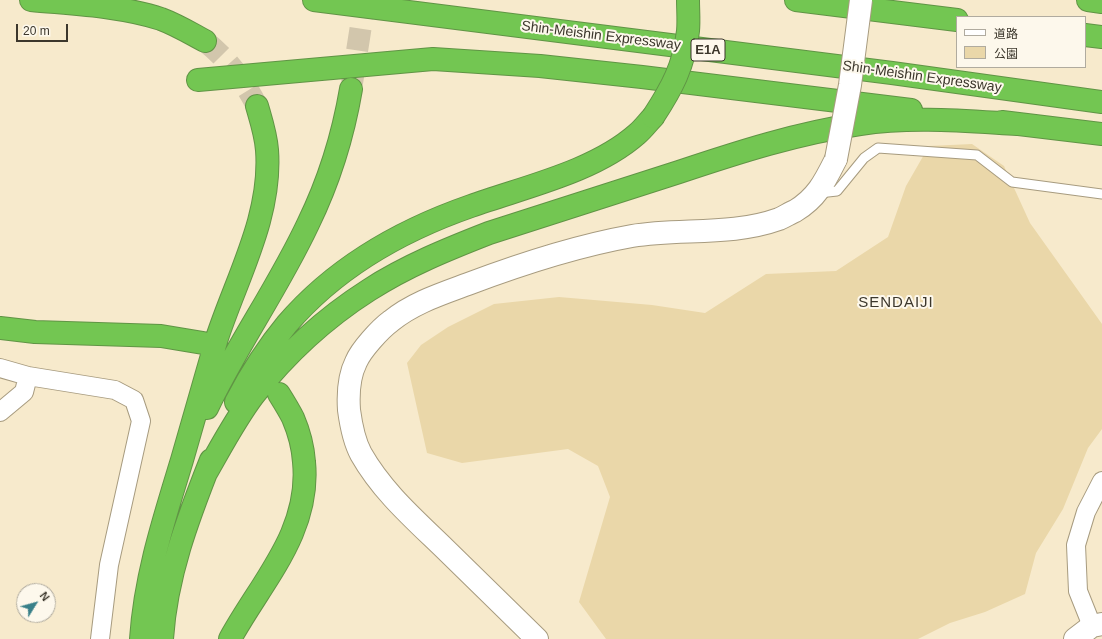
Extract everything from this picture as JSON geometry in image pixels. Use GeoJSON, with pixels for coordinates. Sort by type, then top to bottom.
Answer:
{"type":"FeatureCollection","features":[{"type":"Feature","properties":{"kind":"highway"},"geometry":{"type":"LineString","coordinates":[[31,0],[135,12],[160,19],[183,28],[205,41]]}},
{"type":"Feature","properties":{"kind":"highway","name":"Shin-Meishin Expressway"},"geometry":{"type":"LineString","coordinates":[[314,0],[892,73],[1102,102]]}},
{"type":"Feature","properties":{"kind":"highway"},"geometry":{"type":"LineString","coordinates":[[162,639],[163,622],[170,584],[180,542],[221,434],[249,377],[266,351],[288,323],[336,277],[395,238],[431,221],[469,206],[587,165],[614,151],[637,134],[653,117],[671,89],[683,61],[688,30],[688,0]]}},
{"type":"Feature","properties":{"kind":"highway"},"geometry":{"type":"LineString","coordinates":[[796,0],[956,20]]}},
{"type":"Feature","properties":{"kind":"highway"},"geometry":{"type":"LineString","coordinates":[[1088,0],[1102,2]]}},
{"type":"Feature","properties":{"kind":"highway"},"geometry":{"type":"LineString","coordinates":[[1086,35],[1102,37]]}},
{"type":"Feature","properties":{"kind":"highway"},"geometry":{"type":"LineString","coordinates":[[198,80],[433,59],[540,66],[642,77],[822,98],[1102,134]]}},
{"type":"Feature","properties":{"kind":"highway"},"geometry":{"type":"LineString","coordinates":[[183,458],[208,404],[291,258],[308,225],[323,192],[335,157],[345,122],[352,89]]}},
{"type":"Feature","properties":{"kind":"highway"},"geometry":{"type":"LineString","coordinates":[[141,639],[146,592],[155,554],[211,359],[256,234],[264,202],[267,175],[267,149],[263,126],[257,106]]}},
{"type":"Feature","properties":{"kind":"highway"},"geometry":{"type":"LineString","coordinates":[[206,473],[234,425],[253,397],[301,343],[369,290],[445,250],[497,231],[761,145],[814,132],[861,123],[898,120],[942,120],[1017,124]]}},
{"type":"Feature","properties":{"kind":"highway"},"geometry":{"type":"LineString","coordinates":[[0,328],[35,332],[161,336],[203,343]]}},
{"type":"Feature","properties":{"kind":"highway"},"geometry":{"type":"LineString","coordinates":[[230,639],[280,558],[294,530],[302,504],[306,477],[303,448],[293,418],[279,394]]}},
{"type":"Feature","properties":{"kind":"street"},"geometry":{"type":"LineString","coordinates":[[537,639],[396,501],[374,476],[359,451],[351,424],[348,401],[350,382],[356,361],[370,342],[390,321],[410,308],[494,274],[576,248],[634,236],[737,228],[761,224],[781,219],[802,206],[817,193],[828,176],[836,159],[849,91],[861,0]]}},
{"type":"Feature","properties":{"kind":"street"},"geometry":{"type":"LineString","coordinates":[[0,368],[28,376],[115,390],[134,400],[141,420],[109,565],[100,639]]}},
{"type":"Feature","properties":{"kind":"street"},"geometry":{"type":"LineString","coordinates":[[0,412],[24,392],[28,376]]}},
{"type":"Feature","properties":{"kind":"street"},"geometry":{"type":"LineString","coordinates":[[1090,630],[1078,591],[1076,545],[1086,512],[1102,481]]}},
{"type":"Feature","properties":{"kind":"lane"},"geometry":{"type":"LineString","coordinates":[[817,193],[837,191],[864,158],[878,148],[977,155],[1012,182],[1102,194]]}},
{"type":"Feature","properties":{"kind":"green space"},"geometry":{"type":"Polygon","coordinates":[[[972,144],[1004,166],[1030,223],[1102,324],[1102,429],[1088,448],[1063,509],[1036,553],[1025,594],[985,612],[950,623],[918,639],[606,639],[579,602],[610,497],[598,466],[568,449],[462,463],[427,453],[407,363],[421,345],[448,327],[494,304],[559,297],[652,305],[705,313],[766,274],[836,271],[888,237],[906,186],[929,146],[972,144]]]}},
{"type":"Feature","properties":{"kind":"tunnel"},"geometry":{"type":"LineString","coordinates":[[352,83],[365,0]]}},
{"type":"Feature","properties":{"kind":"tunnel"},"geometry":{"type":"LineString","coordinates":[[205,41],[221,55],[234,70],[257,106]]}},
{"type":"Feature","properties":{"kind":"district","name":"SENDAIJI"},"geometry":{"type":"Point","coordinates":[896,303]}}]}
